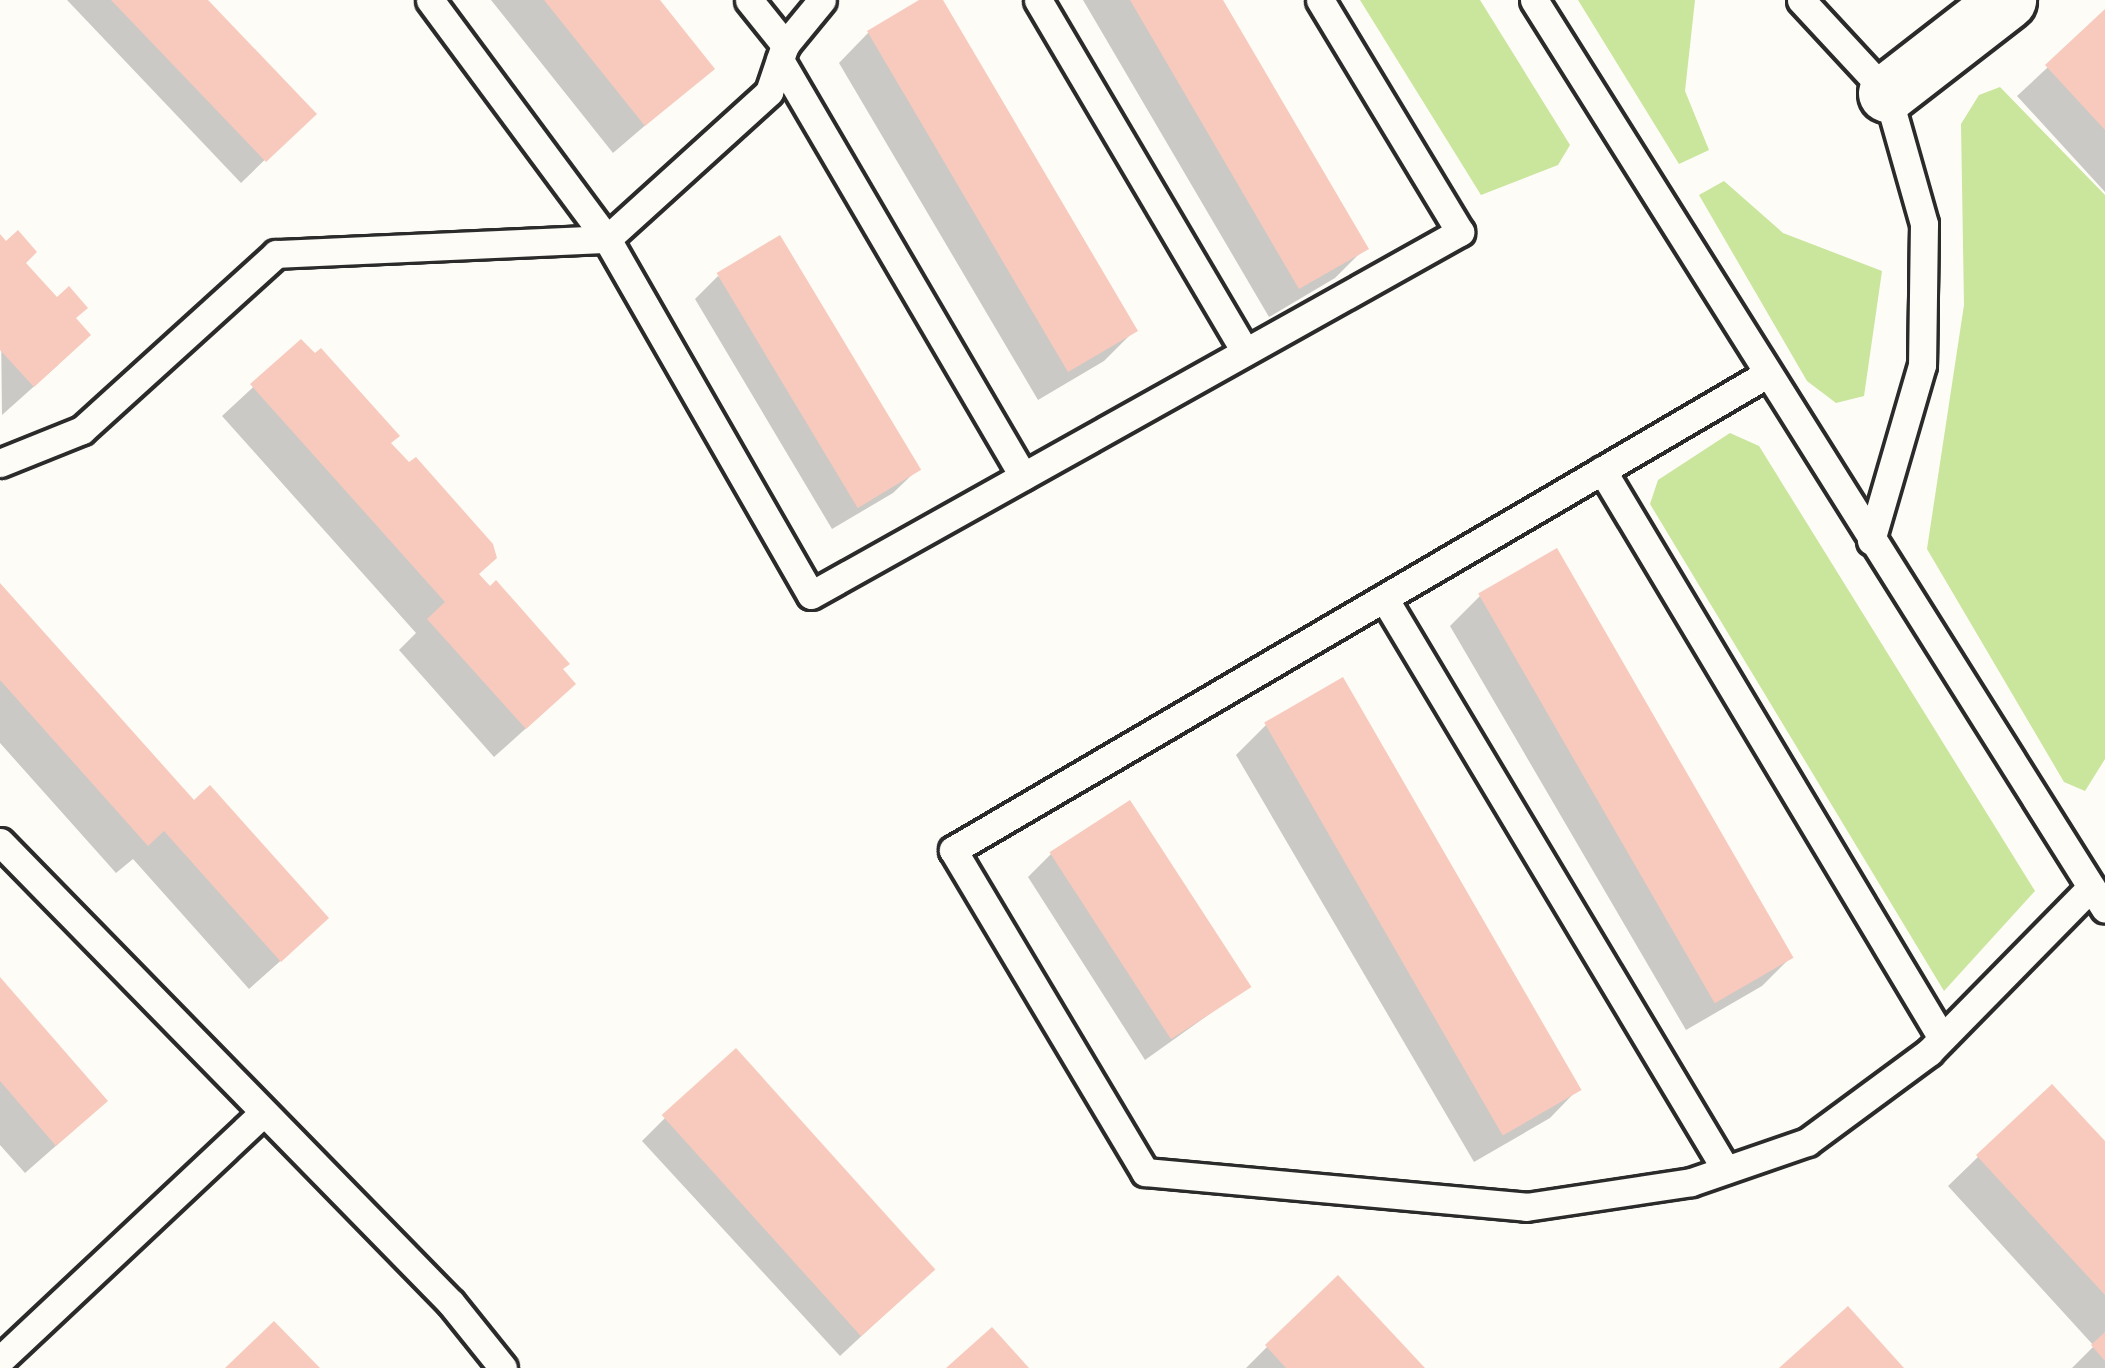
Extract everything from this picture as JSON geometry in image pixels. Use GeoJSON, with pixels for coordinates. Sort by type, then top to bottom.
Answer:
{"type":"FeatureCollection","features":[{"type":"Feature","properties":{"kind":"street"},"geometry":{"type":"LineString","coordinates":[[1887,93],[2007,0]]}},
{"type":"Feature","properties":{"kind":"lane"},"geometry":{"type":"LineString","coordinates":[[430,0],[607,239],[811,595],[1460,232],[1320,0]]}},
{"type":"Feature","properties":{"kind":"lane"},"geometry":{"type":"LineString","coordinates":[[748,0],[783,53],[1023,476]]}},
{"type":"Feature","properties":{"kind":"lane"},"geometry":{"type":"LineString","coordinates":[[0,463],[82,430],[275,254],[607,239],[769,92],[783,53],[822,0]]}},
{"type":"Feature","properties":{"kind":"lane"},"geometry":{"type":"LineString","coordinates":[[1038,0],[1245,352]]}},
{"type":"Feature","properties":{"kind":"lane"},"geometry":{"type":"LineString","coordinates":[[1534,0],[2098,898],[1942,1038],[1807,1142],[1726,1170],[1526,1207],[1145,1172],[953,850],[1767,374]]}},
{"type":"Feature","properties":{"kind":"lane"},"geometry":{"type":"LineString","coordinates":[[1801,0],[1887,93],[1924,224],[1922,365],[1871,541]]}},
{"type":"Feature","properties":{"kind":"lane"},"geometry":{"type":"LineString","coordinates":[[1602,470],[1942,1038]]}},
{"type":"Feature","properties":{"kind":"lane"},"geometry":{"type":"LineString","coordinates":[[1384,598],[1726,1170]]}},
{"type":"Feature","properties":{"kind":"lane"},"geometry":{"type":"LineString","coordinates":[[0,842],[451,1303],[502,1368]]}},
{"type":"Feature","properties":{"kind":"lane"},"geometry":{"type":"LineString","coordinates":[[0,1360],[262,1114]]}},
{"type":"Feature","properties":{"kind":"green space"},"geometry":{"type":"Polygon","coordinates":[[[1360,0],[1480,0],[1570,145],[1558,165],[1481,195],[1360,0]]]}},
{"type":"Feature","properties":{"kind":"green space"},"geometry":{"type":"Polygon","coordinates":[[[1578,0],[1695,0],[1685,91],[1709,150],[1679,164],[1578,0]]]}},
{"type":"Feature","properties":{"kind":"green space"},"geometry":{"type":"Polygon","coordinates":[[[2000,87],[2105,195],[2105,759],[2085,791],[2064,782],[1927,549],[1964,305],[1961,124],[1979,95],[2000,87]]]}},
{"type":"Feature","properties":{"kind":"green space"},"geometry":{"type":"Polygon","coordinates":[[[1724,181],[1783,233],[1882,271],[1864,396],[1836,403],[1807,381],[1699,195],[1724,181]]]}},
{"type":"Feature","properties":{"kind":"green space"},"geometry":{"type":"Polygon","coordinates":[[[1730,433],[1759,446],[2035,891],[1944,991],[1650,504],[1658,480],[1730,433]]]}},
{"type":"Feature","properties":{"kind":"building"},"geometry":{"type":"Polygon","coordinates":[[[111,0],[208,0],[317,114],[266,162],[111,0]]]}},
{"type":"Feature","properties":{"kind":"building"},"geometry":{"type":"Polygon","coordinates":[[[544,0],[660,0],[715,69],[645,126],[544,0]]]}},
{"type":"Feature","properties":{"kind":"building"},"geometry":{"type":"Polygon","coordinates":[[[919,0],[943,0],[1138,331],[1068,372],[867,31],[919,0]]]}},
{"type":"Feature","properties":{"kind":"building"},"geometry":{"type":"Polygon","coordinates":[[[1130,0],[1223,0],[1369,249],[1299,289],[1130,0]]]}},
{"type":"Feature","properties":{"kind":"building"},"geometry":{"type":"Polygon","coordinates":[[[2105,9],[2105,130],[2045,65],[2105,9]]]}},
{"type":"Feature","properties":{"kind":"building"},"geometry":{"type":"Polygon","coordinates":[[[18,230],[37,252],[26,263],[57,297],[69,286],[88,308],[76,318],[91,335],[34,387],[0,350],[0,234],[6,241],[18,230]]]}},
{"type":"Feature","properties":{"kind":"building"},"geometry":{"type":"Polygon","coordinates":[[[780,235],[921,470],[858,508],[717,273],[780,235]]]}},
{"type":"Feature","properties":{"kind":"building"},"geometry":{"type":"Polygon","coordinates":[[[301,339],[315,353],[321,348],[400,436],[391,443],[409,462],[416,457],[493,544],[497,558],[479,574],[490,586],[496,580],[570,664],[563,669],[576,684],[526,729],[427,619],[445,602],[250,384],[301,339]]]}},
{"type":"Feature","properties":{"kind":"building"},"geometry":{"type":"Polygon","coordinates":[[[1557,548],[1794,958],[1715,1003],[1478,594],[1557,548]]]}},
{"type":"Feature","properties":{"kind":"building"},"geometry":{"type":"Polygon","coordinates":[[[0,583],[194,800],[210,785],[329,918],[281,962],[164,831],[148,846],[0,680],[0,583]]]}},
{"type":"Feature","properties":{"kind":"building"},"geometry":{"type":"Polygon","coordinates":[[[1343,677],[1582,1090],[1503,1136],[1264,722],[1343,677]]]}},
{"type":"Feature","properties":{"kind":"building"},"geometry":{"type":"Polygon","coordinates":[[[1130,800],[1251,987],[1171,1039],[1049,852],[1130,800]]]}},
{"type":"Feature","properties":{"kind":"building"},"geometry":{"type":"Polygon","coordinates":[[[0,977],[108,1101],[56,1146],[0,1081],[0,977]]]}},
{"type":"Feature","properties":{"kind":"building"},"geometry":{"type":"Polygon","coordinates":[[[736,1048],[935,1269],[861,1336],[662,1115],[736,1048]]]}},
{"type":"Feature","properties":{"kind":"building"},"geometry":{"type":"Polygon","coordinates":[[[2052,1084],[2105,1141],[2105,1295],[1976,1155],[2052,1084]]]}},
{"type":"Feature","properties":{"kind":"building"},"geometry":{"type":"Polygon","coordinates":[[[1338,1275],[1425,1368],[1286,1368],[1265,1345],[1338,1275]]]}},
{"type":"Feature","properties":{"kind":"building"},"geometry":{"type":"Polygon","coordinates":[[[1848,1306],[1904,1368],[1779,1368],[1848,1306]]]}},
{"type":"Feature","properties":{"kind":"building"},"geometry":{"type":"Polygon","coordinates":[[[274,1321],[320,1368],[225,1368],[274,1321]]]}},
{"type":"Feature","properties":{"kind":"building"},"geometry":{"type":"Polygon","coordinates":[[[992,1327],[1029,1368],[946,1368],[992,1327]]]}},
{"type":"Feature","properties":{"kind":"building"},"geometry":{"type":"Polygon","coordinates":[[[2105,1332],[2105,1361],[2091,1345],[2105,1332]]]}}]}
